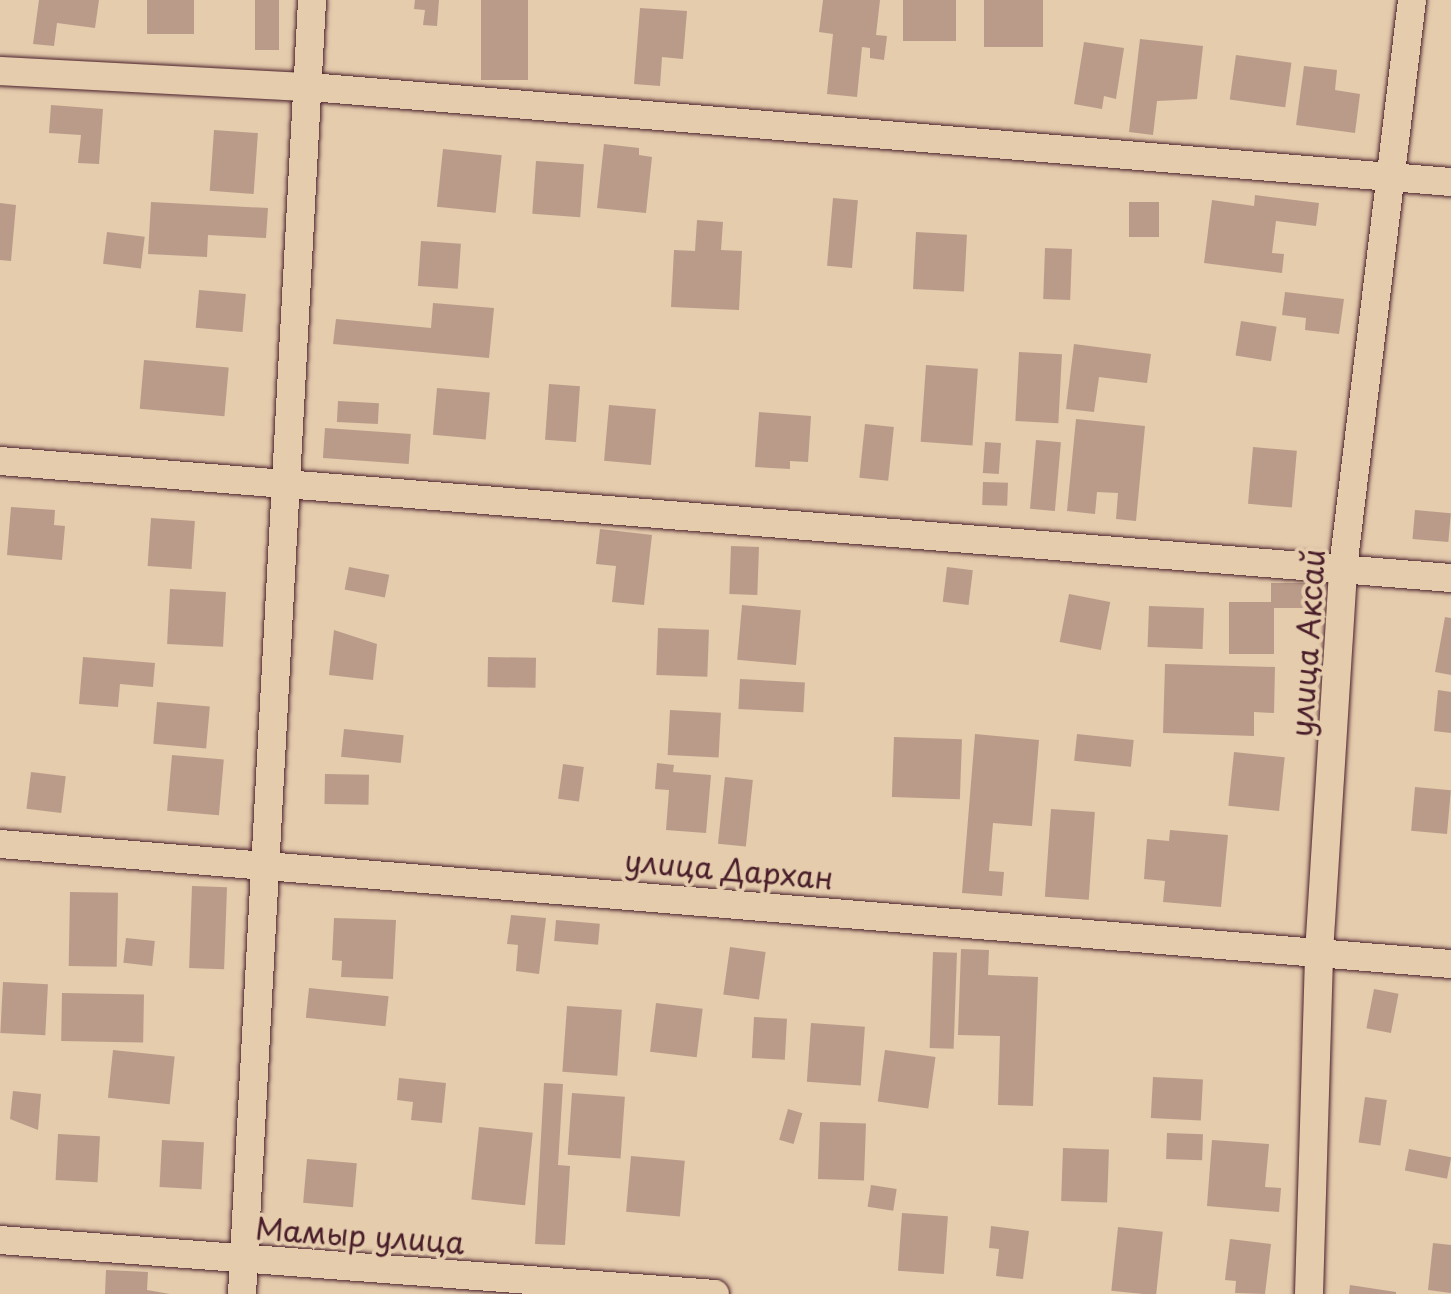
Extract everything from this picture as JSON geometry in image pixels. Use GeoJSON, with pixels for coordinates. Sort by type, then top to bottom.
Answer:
{"type":"FeatureCollection","features":[{"type":"Feature","properties":{"kind":"street"},"geometry":{"type":"LineString","coordinates":[[242,1294],[312,0]]}},
{"type":"Feature","properties":{"kind":"street","name":"улица Аксай"},"geometry":{"type":"LineString","coordinates":[[1308,1294],[1319,952],[1343,568],[1412,0]]}},
{"type":"Feature","properties":{"kind":"street"},"geometry":{"type":"LineString","coordinates":[[0,71],[310,87],[1451,182]]}},
{"type":"Feature","properties":{"kind":"street"},"geometry":{"type":"LineString","coordinates":[[0,460],[288,480],[1451,578]]}},
{"type":"Feature","properties":{"kind":"street","name":"улица Дархан"},"geometry":{"type":"LineString","coordinates":[[0,844],[267,861],[1451,964]]}},
{"type":"Feature","properties":{"kind":"street","name":"Мамыр улица"},"geometry":{"type":"LineString","coordinates":[[0,1240],[715,1294]]}},
{"type":"Feature","properties":{"kind":"building"},"geometry":{"type":"Polygon","coordinates":[[[39,0],[99,0],[95,28],[57,23],[54,46],[33,44],[39,0]]]}},
{"type":"Feature","properties":{"kind":"building"},"geometry":{"type":"Polygon","coordinates":[[[147,0],[194,0],[194,34],[147,34],[147,0]]]}},
{"type":"Feature","properties":{"kind":"building"},"geometry":{"type":"Polygon","coordinates":[[[255,0],[279,0],[279,50],[255,50],[255,0]]]}},
{"type":"Feature","properties":{"kind":"building"},"geometry":{"type":"Polygon","coordinates":[[[415,0],[439,0],[437,26],[423,25],[425,10],[414,9],[415,0]]]}},
{"type":"Feature","properties":{"kind":"building"},"geometry":{"type":"Polygon","coordinates":[[[481,0],[528,0],[528,80],[481,80],[481,0]]]}},
{"type":"Feature","properties":{"kind":"building"},"geometry":{"type":"Polygon","coordinates":[[[823,0],[880,0],[876,35],[887,36],[884,60],[870,58],[870,48],[862,47],[857,97],[827,94],[833,34],[819,32],[823,0]]]}},
{"type":"Feature","properties":{"kind":"building"},"geometry":{"type":"Polygon","coordinates":[[[903,0],[956,0],[956,41],[903,41],[903,0]]]}},
{"type":"Feature","properties":{"kind":"building"},"geometry":{"type":"Polygon","coordinates":[[[984,0],[1043,0],[1043,47],[984,47],[984,0]]]}},
{"type":"Feature","properties":{"kind":"building"},"geometry":{"type":"Polygon","coordinates":[[[640,8],[687,11],[683,59],[662,57],[660,86],[634,84],[640,8]]]}},
{"type":"Feature","properties":{"kind":"building"},"geometry":{"type":"Polygon","coordinates":[[[1140,39],[1203,46],[1197,99],[1157,101],[1153,135],[1129,132],[1140,39]]]}},
{"type":"Feature","properties":{"kind":"building"},"geometry":{"type":"Polygon","coordinates":[[[1084,42],[1124,48],[1116,99],[1104,96],[1102,109],[1074,104],[1084,42]]]}},
{"type":"Feature","properties":{"kind":"building"},"geometry":{"type":"Polygon","coordinates":[[[1236,55],[1291,63],[1285,107],[1230,100],[1236,55]]]}},
{"type":"Feature","properties":{"kind":"building"},"geometry":{"type":"Polygon","coordinates":[[[1304,66],[1337,70],[1335,90],[1360,94],[1355,133],[1296,125],[1304,66]]]}},
{"type":"Feature","properties":{"kind":"building"},"geometry":{"type":"Polygon","coordinates":[[[51,105],[103,109],[99,164],[78,163],[81,135],[49,133],[51,105]]]}},
{"type":"Feature","properties":{"kind":"building"},"geometry":{"type":"Polygon","coordinates":[[[214,130],[258,133],[254,194],[210,191],[214,130]]]}},
{"type":"Feature","properties":{"kind":"building"},"geometry":{"type":"Polygon","coordinates":[[[604,144],[639,148],[639,155],[652,157],[646,213],[597,208],[604,144]]]}},
{"type":"Feature","properties":{"kind":"building"},"geometry":{"type":"Polygon","coordinates":[[[443,149],[502,155],[496,213],[437,207],[443,149]]]}},
{"type":"Feature","properties":{"kind":"building"},"geometry":{"type":"Polygon","coordinates":[[[536,161],[584,164],[580,217],[532,214],[536,161]]]}},
{"type":"Feature","properties":{"kind":"building"},"geometry":{"type":"Polygon","coordinates":[[[1255,195],[1319,203],[1316,226],[1276,221],[1272,253],[1284,254],[1282,273],[1204,263],[1212,200],[1254,206],[1255,195]]]}},
{"type":"Feature","properties":{"kind":"building"},"geometry":{"type":"Polygon","coordinates":[[[833,198],[858,200],[852,268],[827,266],[833,198]]]}},
{"type":"Feature","properties":{"kind":"building"},"geometry":{"type":"Polygon","coordinates":[[[151,202],[268,208],[266,238],[208,235],[207,257],[148,254],[151,202]]]}},
{"type":"Feature","properties":{"kind":"building"},"geometry":{"type":"Polygon","coordinates":[[[1129,202],[1159,202],[1159,237],[1129,237],[1129,202]]]}},
{"type":"Feature","properties":{"kind":"building"},"geometry":{"type":"Polygon","coordinates":[[[0,203],[16,205],[11,261],[0,260],[0,203]]]}},
{"type":"Feature","properties":{"kind":"building"},"geometry":{"type":"Polygon","coordinates":[[[697,220],[723,222],[721,250],[742,251],[739,310],[671,307],[674,250],[695,251],[697,220]]]}},
{"type":"Feature","properties":{"kind":"building"},"geometry":{"type":"Polygon","coordinates":[[[107,232],[145,237],[141,268],[103,264],[107,232]]]}},
{"type":"Feature","properties":{"kind":"building"},"geometry":{"type":"Polygon","coordinates":[[[916,232],[967,235],[964,292],[913,289],[916,232]]]}},
{"type":"Feature","properties":{"kind":"building"},"geometry":{"type":"Polygon","coordinates":[[[421,241],[461,244],[458,289],[418,286],[421,241]]]}},
{"type":"Feature","properties":{"kind":"building"},"geometry":{"type":"Polygon","coordinates":[[[1045,248],[1072,249],[1070,300],[1043,299],[1045,248]]]}},
{"type":"Feature","properties":{"kind":"building"},"geometry":{"type":"Polygon","coordinates":[[[199,290],[246,294],[243,332],[196,328],[199,290]]]}},
{"type":"Feature","properties":{"kind":"building"},"geometry":{"type":"Polygon","coordinates":[[[1285,292],[1344,299],[1339,334],[1305,330],[1306,318],[1282,315],[1285,292]]]}},
{"type":"Feature","properties":{"kind":"building"},"geometry":{"type":"Polygon","coordinates":[[[433,303],[494,308],[489,358],[333,344],[336,319],[431,328],[433,303]]]}},
{"type":"Feature","properties":{"kind":"building"},"geometry":{"type":"Polygon","coordinates":[[[1241,321],[1277,327],[1271,361],[1236,356],[1241,321]]]}},
{"type":"Feature","properties":{"kind":"building"},"geometry":{"type":"Polygon","coordinates":[[[1074,344],[1151,354],[1147,383],[1099,377],[1094,412],[1066,409],[1074,344]]]}},
{"type":"Feature","properties":{"kind":"building"},"geometry":{"type":"Polygon","coordinates":[[[1019,352],[1062,354],[1058,423],[1015,421],[1019,352]]]}},
{"type":"Feature","properties":{"kind":"building"},"geometry":{"type":"Polygon","coordinates":[[[144,360],[229,367],[224,416],[140,409],[144,360]]]}},
{"type":"Feature","properties":{"kind":"building"},"geometry":{"type":"Polygon","coordinates":[[[926,365],[978,369],[973,445],[921,442],[926,365]]]}},
{"type":"Feature","properties":{"kind":"building"},"geometry":{"type":"Polygon","coordinates":[[[549,384],[580,386],[576,442],[545,440],[549,384]]]}},
{"type":"Feature","properties":{"kind":"building"},"geometry":{"type":"Polygon","coordinates":[[[437,388],[490,393],[486,439],[433,435],[437,388]]]}},
{"type":"Feature","properties":{"kind":"building"},"geometry":{"type":"Polygon","coordinates":[[[338,401],[379,403],[378,424],[337,422],[338,401]]]}},
{"type":"Feature","properties":{"kind":"building"},"geometry":{"type":"Polygon","coordinates":[[[609,405],[656,409],[651,465],[604,461],[609,405]]]}},
{"type":"Feature","properties":{"kind":"building"},"geometry":{"type":"Polygon","coordinates":[[[759,412],[811,416],[808,462],[790,461],[790,469],[755,467],[759,412]]]}},
{"type":"Feature","properties":{"kind":"building"},"geometry":{"type":"Polygon","coordinates":[[[1076,419],[1145,426],[1136,521],[1116,519],[1118,493],[1097,492],[1095,514],[1067,511],[1076,419]]]}},
{"type":"Feature","properties":{"kind":"building"},"geometry":{"type":"Polygon","coordinates":[[[865,424],[894,427],[888,481],[859,478],[865,424]]]}},
{"type":"Feature","properties":{"kind":"building"},"geometry":{"type":"Polygon","coordinates":[[[325,428],[411,434],[409,464],[323,458],[325,428]]]}},
{"type":"Feature","properties":{"kind":"building"},"geometry":{"type":"Polygon","coordinates":[[[1036,440],[1061,442],[1055,511],[1030,509],[1036,440]]]}},
{"type":"Feature","properties":{"kind":"building"},"geometry":{"type":"Polygon","coordinates":[[[985,442],[1001,443],[999,474],[983,473],[985,442]]]}},
{"type":"Feature","properties":{"kind":"building"},"geometry":{"type":"Polygon","coordinates":[[[1253,447],[1297,451],[1292,508],[1248,504],[1253,447]]]}},
{"type":"Feature","properties":{"kind":"building"},"geometry":{"type":"Polygon","coordinates":[[[983,482],[1008,483],[1007,506],[982,505],[983,482]]]}},
{"type":"Feature","properties":{"kind":"building"},"geometry":{"type":"Polygon","coordinates":[[[11,507],[55,510],[54,525],[65,526],[62,560],[7,555],[11,507]]]}},
{"type":"Feature","properties":{"kind":"building"},"geometry":{"type":"Polygon","coordinates":[[[1415,510],[1451,513],[1448,542],[1412,539],[1415,510]]]}},
{"type":"Feature","properties":{"kind":"building"},"geometry":{"type":"Polygon","coordinates":[[[151,518],[195,521],[192,569],[148,566],[151,518]]]}},
{"type":"Feature","properties":{"kind":"building"},"geometry":{"type":"Polygon","coordinates":[[[600,529],[652,535],[644,605],[612,602],[616,566],[596,564],[600,529]]]}},
{"type":"Feature","properties":{"kind":"building"},"geometry":{"type":"Polygon","coordinates":[[[731,546],[759,547],[757,595],[729,594],[731,546]]]}},
{"type":"Feature","properties":{"kind":"building"},"geometry":{"type":"Polygon","coordinates":[[[349,567],[389,575],[385,597],[345,590],[349,567]]]}},
{"type":"Feature","properties":{"kind":"building"},"geometry":{"type":"Polygon","coordinates":[[[947,567],[973,570],[969,605],[943,602],[947,567]]]}},
{"type":"Feature","properties":{"kind":"building"},"geometry":{"type":"Polygon","coordinates":[[[1271,583],[1307,583],[1307,608],[1274,608],[1274,654],[1229,654],[1229,602],[1271,602],[1271,583]]]}},
{"type":"Feature","properties":{"kind":"building"},"geometry":{"type":"Polygon","coordinates":[[[170,589],[226,592],[223,647],[167,644],[170,589]]]}},
{"type":"Feature","properties":{"kind":"building"},"geometry":{"type":"Polygon","coordinates":[[[1069,594],[1110,602],[1101,650],[1060,642],[1069,594]]]}},
{"type":"Feature","properties":{"kind":"building"},"geometry":{"type":"Polygon","coordinates":[[[742,605],[801,610],[796,665],[737,660],[742,605]]]}},
{"type":"Feature","properties":{"kind":"building"},"geometry":{"type":"Polygon","coordinates":[[[1149,606],[1204,608],[1203,649],[1148,647],[1149,606]]]}},
{"type":"Feature","properties":{"kind":"building"},"geometry":{"type":"Polygon","coordinates":[[[1445,617],[1451,618],[1451,675],[1435,672],[1445,617]]]}},
{"type":"Feature","properties":{"kind":"building"},"geometry":{"type":"Polygon","coordinates":[[[658,628],[709,630],[707,677],[656,675],[658,628]]]}},
{"type":"Feature","properties":{"kind":"building"},"geometry":{"type":"Polygon","coordinates":[[[334,630],[377,644],[373,680],[329,675],[334,630]]]}},
{"type":"Feature","properties":{"kind":"building"},"geometry":{"type":"Polygon","coordinates":[[[83,657],[155,663],[153,687],[120,684],[118,707],[79,704],[83,657]]]}},
{"type":"Feature","properties":{"kind":"building"},"geometry":{"type":"Polygon","coordinates":[[[488,657],[536,658],[535,688],[487,687],[488,657]]]}},
{"type":"Feature","properties":{"kind":"building"},"geometry":{"type":"Polygon","coordinates":[[[1165,664],[1275,667],[1274,713],[1254,712],[1254,736],[1163,733],[1165,664]]]}},
{"type":"Feature","properties":{"kind":"building"},"geometry":{"type":"Polygon","coordinates":[[[740,679],[805,682],[803,712],[738,709],[740,679]]]}},
{"type":"Feature","properties":{"kind":"building"},"geometry":{"type":"Polygon","coordinates":[[[1438,690],[1451,692],[1451,733],[1434,731],[1438,690]]]}},
{"type":"Feature","properties":{"kind":"building"},"geometry":{"type":"Polygon","coordinates":[[[157,702],[210,707],[206,748],[153,744],[157,702]]]}},
{"type":"Feature","properties":{"kind":"building"},"geometry":{"type":"Polygon","coordinates":[[[670,710],[721,713],[719,758],[668,755],[670,710]]]}},
{"type":"Feature","properties":{"kind":"building"},"geometry":{"type":"Polygon","coordinates":[[[344,729],[404,735],[401,763],[341,757],[344,729]]]}},
{"type":"Feature","properties":{"kind":"building"},"geometry":{"type":"Polygon","coordinates":[[[975,734],[1039,740],[1032,826],[993,823],[989,871],[1004,872],[1002,896],[962,893],[975,734]]]}},
{"type":"Feature","properties":{"kind":"building"},"geometry":{"type":"Polygon","coordinates":[[[1077,734],[1134,740],[1131,767],[1074,761],[1077,734]]]}},
{"type":"Feature","properties":{"kind":"building"},"geometry":{"type":"Polygon","coordinates":[[[894,737],[962,739],[960,799],[892,797],[894,737]]]}},
{"type":"Feature","properties":{"kind":"building"},"geometry":{"type":"Polygon","coordinates":[[[1234,752],[1285,757],[1279,811],[1228,806],[1234,752]]]}},
{"type":"Feature","properties":{"kind":"building"},"geometry":{"type":"Polygon","coordinates":[[[172,755],[224,760],[219,815],[167,811],[172,755]]]}},
{"type":"Feature","properties":{"kind":"building"},"geometry":{"type":"Polygon","coordinates":[[[657,763],[674,765],[673,772],[711,775],[706,833],[666,830],[669,790],[655,789],[657,763]]]}},
{"type":"Feature","properties":{"kind":"building"},"geometry":{"type":"Polygon","coordinates":[[[563,764],[584,767],[579,802],[558,799],[563,764]]]}},
{"type":"Feature","properties":{"kind":"building"},"geometry":{"type":"Polygon","coordinates":[[[31,772],[66,776],[61,813],[26,809],[31,772]]]}},
{"type":"Feature","properties":{"kind":"building"},"geometry":{"type":"Polygon","coordinates":[[[325,774],[369,775],[368,805],[324,804],[325,774]]]}},
{"type":"Feature","properties":{"kind":"building"},"geometry":{"type":"Polygon","coordinates":[[[725,777],[753,780],[746,847],[718,844],[725,777]]]}},
{"type":"Feature","properties":{"kind":"building"},"geometry":{"type":"Polygon","coordinates":[[[1415,787],[1451,790],[1447,834],[1411,831],[1415,787]]]}},
{"type":"Feature","properties":{"kind":"building"},"geometry":{"type":"Polygon","coordinates":[[[1051,809],[1095,812],[1089,900],[1045,897],[1051,809]]]}},
{"type":"Feature","properties":{"kind":"building"},"geometry":{"type":"Polygon","coordinates":[[[1170,830],[1228,835],[1221,907],[1163,902],[1165,881],[1144,879],[1147,839],[1169,841],[1170,830]]]}},
{"type":"Feature","properties":{"kind":"building"},"geometry":{"type":"Polygon","coordinates":[[[192,886],[227,887],[224,969],[189,968],[192,886]]]}},
{"type":"Feature","properties":{"kind":"building"},"geometry":{"type":"Polygon","coordinates":[[[70,892],[118,893],[117,967],[69,966],[70,892]]]}},
{"type":"Feature","properties":{"kind":"building"},"geometry":{"type":"Polygon","coordinates":[[[511,915],[546,918],[539,974],[516,971],[518,945],[507,944],[511,915]]]}},
{"type":"Feature","properties":{"kind":"building"},"geometry":{"type":"Polygon","coordinates":[[[334,918],[396,920],[393,979],[341,977],[342,961],[332,960],[334,918]]]}},
{"type":"Feature","properties":{"kind":"building"},"geometry":{"type":"Polygon","coordinates":[[[556,920],[600,924],[598,945],[554,941],[556,920]]]}},
{"type":"Feature","properties":{"kind":"building"},"geometry":{"type":"Polygon","coordinates":[[[126,938],[155,941],[152,966],[123,963],[126,938]]]}},
{"type":"Feature","properties":{"kind":"building"},"geometry":{"type":"Polygon","coordinates":[[[730,947],[766,952],[759,1000],[723,995],[730,947]]]}},
{"type":"Feature","properties":{"kind":"building"},"geometry":{"type":"Polygon","coordinates":[[[961,949],[989,950],[988,975],[1038,977],[1033,1106],[998,1105],[1000,1036],[958,1035],[961,949]]]}},
{"type":"Feature","properties":{"kind":"building"},"geometry":{"type":"Polygon","coordinates":[[[933,952],[957,953],[954,1049],[930,1048],[933,952]]]}},
{"type":"Feature","properties":{"kind":"building"},"geometry":{"type":"Polygon","coordinates":[[[3,982],[48,984],[45,1035],[0,1033],[3,982]]]}},
{"type":"Feature","properties":{"kind":"building"},"geometry":{"type":"Polygon","coordinates":[[[309,988],[389,996],[385,1026],[306,1018],[309,988]]]}},
{"type":"Feature","properties":{"kind":"building"},"geometry":{"type":"Polygon","coordinates":[[[1374,989],[1399,994],[1391,1033],[1366,1028],[1374,989]]]}},
{"type":"Feature","properties":{"kind":"building"},"geometry":{"type":"Polygon","coordinates":[[[62,993],[144,994],[143,1042],[61,1041],[62,993]]]}},
{"type":"Feature","properties":{"kind":"building"},"geometry":{"type":"Polygon","coordinates":[[[656,1003],[703,1009],[697,1057],[650,1052],[656,1003]]]}},
{"type":"Feature","properties":{"kind":"building"},"geometry":{"type":"Polygon","coordinates":[[[567,1006],[622,1010],[617,1076],[562,1072],[567,1006]]]}},
{"type":"Feature","properties":{"kind":"building"},"geometry":{"type":"Polygon","coordinates":[[[754,1017],[787,1019],[785,1060],[752,1058],[754,1017]]]}},
{"type":"Feature","properties":{"kind":"building"},"geometry":{"type":"Polygon","coordinates":[[[811,1023],[865,1027],[861,1086],[807,1082],[811,1023]]]}},
{"type":"Feature","properties":{"kind":"building"},"geometry":{"type":"Polygon","coordinates":[[[113,1050],[175,1056],[170,1104],[108,1098],[113,1050]]]}},
{"type":"Feature","properties":{"kind":"building"},"geometry":{"type":"Polygon","coordinates":[[[885,1050],[936,1057],[928,1109],[878,1101],[885,1050]]]}},
{"type":"Feature","properties":{"kind":"building"},"geometry":{"type":"Polygon","coordinates":[[[1153,1077],[1203,1080],[1201,1121],[1151,1118],[1153,1077]]]}},
{"type":"Feature","properties":{"kind":"building"},"geometry":{"type":"Polygon","coordinates":[[[399,1078],[446,1083],[442,1123],[411,1120],[413,1102],[397,1100],[399,1078]]]}},
{"type":"Feature","properties":{"kind":"building"},"geometry":{"type":"Polygon","coordinates":[[[544,1083],[563,1084],[558,1165],[570,1166],[565,1245],[535,1244],[544,1083]]]}},
{"type":"Feature","properties":{"kind":"building"},"geometry":{"type":"Polygon","coordinates":[[[13,1091],[41,1094],[38,1130],[10,1119],[13,1091]]]}},
{"type":"Feature","properties":{"kind":"building"},"geometry":{"type":"Polygon","coordinates":[[[572,1093],[625,1097],[621,1159],[568,1155],[572,1093]]]}},
{"type":"Feature","properties":{"kind":"building"},"geometry":{"type":"Polygon","coordinates":[[[1365,1097],[1387,1100],[1380,1146],[1359,1143],[1365,1097]]]}},
{"type":"Feature","properties":{"kind":"building"},"geometry":{"type":"Polygon","coordinates":[[[788,1109],[802,1113],[794,1144],[779,1140],[788,1109]]]}},
{"type":"Feature","properties":{"kind":"building"},"geometry":{"type":"Polygon","coordinates":[[[820,1122],[866,1124],[864,1181],[818,1179],[820,1122]]]}},
{"type":"Feature","properties":{"kind":"building"},"geometry":{"type":"Polygon","coordinates":[[[479,1127],[533,1133],[525,1205],[471,1200],[479,1127]]]}},
{"type":"Feature","properties":{"kind":"building"},"geometry":{"type":"Polygon","coordinates":[[[1167,1133],[1203,1134],[1202,1160],[1166,1159],[1167,1133]]]}},
{"type":"Feature","properties":{"kind":"building"},"geometry":{"type":"Polygon","coordinates":[[[58,1134],[100,1136],[98,1182],[56,1180],[58,1134]]]}},
{"type":"Feature","properties":{"kind":"building"},"geometry":{"type":"Polygon","coordinates":[[[162,1140],[204,1142],[201,1189],[160,1187],[162,1140]]]}},
{"type":"Feature","properties":{"kind":"building"},"geometry":{"type":"Polygon","coordinates":[[[1212,1140],[1269,1144],[1265,1187],[1281,1188],[1279,1212],[1207,1206],[1212,1140]]]}},
{"type":"Feature","properties":{"kind":"building"},"geometry":{"type":"Polygon","coordinates":[[[1063,1148],[1109,1150],[1107,1203],[1061,1201],[1063,1148]]]}},
{"type":"Feature","properties":{"kind":"building"},"geometry":{"type":"Polygon","coordinates":[[[1409,1149],[1451,1157],[1447,1179],[1405,1171],[1409,1149]]]}},
{"type":"Feature","properties":{"kind":"building"},"geometry":{"type":"Polygon","coordinates":[[[631,1156],[685,1161],[680,1216],[626,1212],[631,1156]]]}},
{"type":"Feature","properties":{"kind":"building"},"geometry":{"type":"Polygon","coordinates":[[[307,1159],[357,1163],[353,1207],[303,1203],[307,1159]]]}},
{"type":"Feature","properties":{"kind":"building"},"geometry":{"type":"Polygon","coordinates":[[[871,1185],[897,1189],[893,1211],[868,1207],[871,1185]]]}},
{"type":"Feature","properties":{"kind":"building"},"geometry":{"type":"Polygon","coordinates":[[[902,1213],[948,1216],[944,1274],[898,1271],[902,1213]]]}},
{"type":"Feature","properties":{"kind":"building"},"geometry":{"type":"Polygon","coordinates":[[[991,1226],[1029,1231],[1023,1279],[996,1276],[999,1249],[989,1248],[991,1226]]]}},
{"type":"Feature","properties":{"kind":"building"},"geometry":{"type":"Polygon","coordinates":[[[1118,1227],[1163,1232],[1156,1294],[1111,1291],[1118,1227]]]}},
{"type":"Feature","properties":{"kind":"building"},"geometry":{"type":"Polygon","coordinates":[[[1230,1239],[1271,1244],[1265,1294],[1235,1293],[1236,1281],[1225,1280],[1230,1239]]]}},
{"type":"Feature","properties":{"kind":"building"},"geometry":{"type":"Polygon","coordinates":[[[1433,1243],[1451,1245],[1451,1293],[1428,1290],[1433,1243]]]}},
{"type":"Feature","properties":{"kind":"building"},"geometry":{"type":"Polygon","coordinates":[[[106,1270],[148,1272],[147,1290],[170,1294],[105,1294],[106,1270]]]}},
{"type":"Feature","properties":{"kind":"building"},"geometry":{"type":"Polygon","coordinates":[[[1350,1285],[1396,1292],[1396,1294],[1349,1294],[1350,1285]]]}}]}
